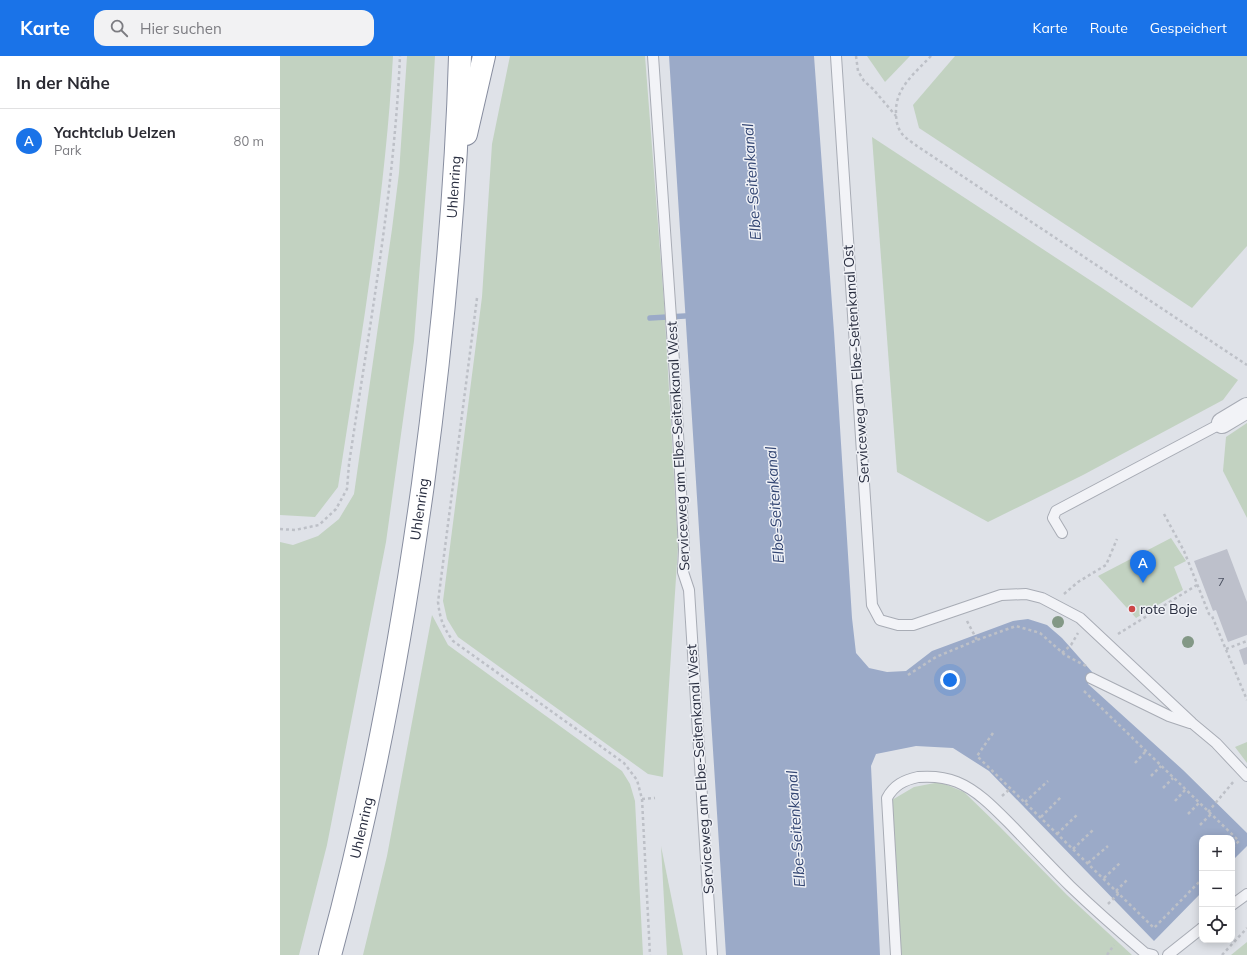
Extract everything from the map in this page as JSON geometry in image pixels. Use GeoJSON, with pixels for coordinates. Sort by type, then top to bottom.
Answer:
{"type":"FeatureCollection","features":[{"type":"Feature","properties":{"kind":"highway","name":"Uhlenring"},"geometry":{"type":"LineString","coordinates":[[330,955],[357,847],[379,744],[415,539],[431,420],[444,301],[453,182],[460,56]]}},
{"type":"Feature","properties":{"kind":"highway"},"geometry":{"type":"LineString","coordinates":[[453,182],[484,56]]}},
{"type":"Feature","properties":{"kind":"street"},"geometry":{"type":"LineString","coordinates":[[1222,423],[1247,408]]}},
{"type":"Feature","properties":{"kind":"lane","name":"Serviceweg am Elbe-Seitenkanal West"},"geometry":{"type":"LineString","coordinates":[[654,56],[684,548],[683,572],[689,590],[712,955]]}},
{"type":"Feature","properties":{"kind":"lane","name":"Serviceweg am Elbe-Seitenkanal Ost"},"geometry":{"type":"LineString","coordinates":[[836,56],[872,605],[880,620],[898,625],[913,625],[1001,595],[1026,594],[1042,598],[1080,618],[1192,723],[1216,743],[1247,776]]}},
{"type":"Feature","properties":{"kind":"lane"},"geometry":{"type":"LineString","coordinates":[[1062,533],[1053,518],[1056,511],[1222,423]]}},
{"type":"Feature","properties":{"kind":"lane"},"geometry":{"type":"LineString","coordinates":[[1090,673],[1169,716],[1192,723]]}},
{"type":"Feature","properties":{"kind":"lane"},"geometry":{"type":"LineString","coordinates":[[896,955],[887,798],[891,790],[899,784],[912,778],[928,776],[957,782],[969,788],[995,810],[1071,887],[1145,953],[1153,955]]}},
{"type":"Feature","properties":{"kind":"lane"},"geometry":{"type":"LineString","coordinates":[[1235,903],[1247,894]]}},
{"type":"Feature","properties":{"kind":"lane"},"geometry":{"type":"LineString","coordinates":[[1168,955],[1199,930]]}},
{"type":"Feature","properties":{"kind":"path"},"geometry":{"type":"LineString","coordinates":[[280,529],[295,530],[319,525],[336,509],[347,489],[348,464],[384,225],[398,101],[400,56]]}},
{"type":"Feature","properties":{"kind":"path"},"geometry":{"type":"LineString","coordinates":[[856,56],[858,71],[864,82],[873,89],[896,117]]}},
{"type":"Feature","properties":{"kind":"path"},"geometry":{"type":"LineString","coordinates":[[931,56],[898,93],[895,107],[896,122],[904,136],[1247,365]]}},
{"type":"Feature","properties":{"kind":"path"},"geometry":{"type":"LineString","coordinates":[[477,298],[438,602],[440,620],[453,641],[624,763],[637,780],[642,799],[650,955]]}},
{"type":"Feature","properties":{"kind":"path"},"geometry":{"type":"LineString","coordinates":[[1164,514],[1184,551],[1197,585],[1212,616],[1247,700]]}},
{"type":"Feature","properties":{"kind":"path"},"geometry":{"type":"LineString","coordinates":[[1053,603],[1078,582],[1106,565],[1117,539]]}},
{"type":"Feature","properties":{"kind":"path"},"geometry":{"type":"LineString","coordinates":[[1105,642],[1197,585]]}},
{"type":"Feature","properties":{"kind":"path"},"geometry":{"type":"LineString","coordinates":[[966,619],[977,640]]}},
{"type":"Feature","properties":{"kind":"path"},"geometry":{"type":"LineString","coordinates":[[908,675],[936,657],[1016,626],[1040,633],[1062,653],[1090,673]]}},
{"type":"Feature","properties":{"kind":"path"},"geometry":{"type":"LineString","coordinates":[[1062,653],[1071,645],[1079,632]]}},
{"type":"Feature","properties":{"kind":"path"},"geometry":{"type":"LineString","coordinates":[[1226,649],[1247,641]]}},
{"type":"Feature","properties":{"kind":"path"},"geometry":{"type":"LineString","coordinates":[[1081,688],[1233,835]]}},
{"type":"Feature","properties":{"kind":"path"},"geometry":{"type":"LineString","coordinates":[[993,733],[977,756],[1154,928],[1199,882]]}},
{"type":"Feature","properties":{"kind":"path"},"geometry":{"type":"LineString","coordinates":[[1136,763],[1146,751]]}},
{"type":"Feature","properties":{"kind":"path"},"geometry":{"type":"LineString","coordinates":[[1151,776],[1161,766]]}},
{"type":"Feature","properties":{"kind":"path"},"geometry":{"type":"LineString","coordinates":[[1163,788],[1173,778]]}},
{"type":"Feature","properties":{"kind":"path"},"geometry":{"type":"LineString","coordinates":[[1025,802],[1048,781]]}},
{"type":"Feature","properties":{"kind":"path"},"geometry":{"type":"LineString","coordinates":[[1200,825],[1232,784]]}},
{"type":"Feature","properties":{"kind":"path"},"geometry":{"type":"LineString","coordinates":[[997,800],[1011,788]]}},
{"type":"Feature","properties":{"kind":"path"},"geometry":{"type":"LineString","coordinates":[[1175,801],[1185,790]]}},
{"type":"Feature","properties":{"kind":"path"},"geometry":{"type":"LineString","coordinates":[[1041,817],[1061,796]]}},
{"type":"Feature","properties":{"kind":"path"},"geometry":{"type":"LineString","coordinates":[[642,799],[654,798]]}},
{"type":"Feature","properties":{"kind":"path"},"geometry":{"type":"LineString","coordinates":[[1188,814],[1199,803]]}},
{"type":"Feature","properties":{"kind":"path"},"geometry":{"type":"LineString","coordinates":[[1057,834],[1078,814]]}},
{"type":"Feature","properties":{"kind":"path"},"geometry":{"type":"LineString","coordinates":[[1073,849],[1093,830]]}},
{"type":"Feature","properties":{"kind":"path"},"geometry":{"type":"LineString","coordinates":[[1235,837],[1239,841],[1235,845]]}},
{"type":"Feature","properties":{"kind":"path"},"geometry":{"type":"LineString","coordinates":[[1088,863],[1108,846]]}},
{"type":"Feature","properties":{"kind":"path"},"geometry":{"type":"LineString","coordinates":[[1103,878],[1121,862]]}},
{"type":"Feature","properties":{"kind":"path"},"geometry":{"type":"LineString","coordinates":[[1116,891],[1128,879]]}},
{"type":"Feature","properties":{"kind":"path"},"geometry":{"type":"LineString","coordinates":[[1109,903],[1119,893]]}},
{"type":"Feature","properties":{"kind":"path"},"geometry":{"type":"LineString","coordinates":[[1222,955],[1247,928]]}},
{"type":"Feature","properties":{"kind":"green space"},"geometry":{"type":"Polygon","coordinates":[[[280,56],[393,56],[378,218],[338,487],[315,517],[280,515],[280,56]]]}},
{"type":"Feature","properties":{"kind":"green space"},"geometry":{"type":"Polygon","coordinates":[[[407,56],[435,56],[414,341],[386,542],[327,845],[299,955],[280,955],[280,542],[293,545],[318,536],[339,519],[354,494],[399,173],[407,56]]]}},
{"type":"Feature","properties":{"kind":"green space"},"geometry":{"type":"Polygon","coordinates":[[[510,56],[645,56],[664,302],[678,547],[663,777],[648,774],[458,637],[447,619],[443,601],[482,297],[492,144],[510,56]]]}},
{"type":"Feature","properties":{"kind":"green space"},"geometry":{"type":"Polygon","coordinates":[[[867,56],[910,56],[885,82],[867,56]]]}},
{"type":"Feature","properties":{"kind":"green space"},"geometry":{"type":"Polygon","coordinates":[[[955,56],[1247,56],[1247,246],[1192,308],[919,128],[913,105],[955,56]]]}},
{"type":"Feature","properties":{"kind":"green space"},"geometry":{"type":"Polygon","coordinates":[[[872,137],[1102,288],[1238,380],[1223,400],[1083,475],[988,522],[897,472],[872,137]]]}},
{"type":"Feature","properties":{"kind":"green space"},"geometry":{"type":"Polygon","coordinates":[[[1247,423],[1247,518],[1223,471],[1226,437],[1247,423]]]}},
{"type":"Feature","properties":{"kind":"green space"},"geometry":{"type":"Polygon","coordinates":[[[1171,538],[1186,561],[1174,567],[1183,590],[1136,618],[1098,576],[1171,538]]]}},
{"type":"Feature","properties":{"kind":"green space"},"geometry":{"type":"Polygon","coordinates":[[[432,615],[448,645],[622,771],[630,784],[635,801],[643,955],[363,955],[387,856],[432,615]]]}},
{"type":"Feature","properties":{"kind":"green space"},"geometry":{"type":"Polygon","coordinates":[[[1247,742],[1247,763],[1235,747],[1247,742]]]}},
{"type":"Feature","properties":{"kind":"green space"},"geometry":{"type":"Polygon","coordinates":[[[940,782],[964,792],[1067,895],[1132,955],[901,955],[892,800],[914,787],[940,782]]]}},
{"type":"Feature","properties":{"kind":"green space"},"geometry":{"type":"Polygon","coordinates":[[[661,846],[683,955],[667,955],[661,846]]]}},
{"type":"Feature","properties":{"kind":"green space"},"geometry":{"type":"Polygon","coordinates":[[[1247,942],[1247,955],[1231,955],[1247,942]]]}},
{"type":"Feature","properties":{"kind":"water","name":"Elbe-Seitenkanal"},"geometry":{"type":"Polygon","coordinates":[[[669,56],[814,56],[834,332],[852,618],[856,653],[869,668],[887,672],[906,671],[932,651],[1013,621],[1028,619],[1047,625],[1062,638],[1093,673],[1088,684],[1183,770],[1247,833],[1247,846],[1235,858],[1235,835],[1199,835],[1199,895],[1154,941],[989,771],[953,748],[916,746],[876,754],[871,766],[880,955],[726,955],[669,56]]]}},
{"type":"Feature","properties":{"kind":"building"},"geometry":{"type":"Polygon","coordinates":[[[1227,549],[1247,602],[1247,635],[1228,642],[1216,610],[1213,611],[1194,561],[1227,549]]]}},
{"type":"Feature","properties":{"kind":"building"},"geometry":{"type":"Polygon","coordinates":[[[1247,647],[1247,664],[1244,665],[1239,650],[1247,647]]]}},
{"type":"Feature","properties":{"kind":"waterway"},"geometry":{"type":"LineString","coordinates":[[650,318],[685,316]]}},
{"type":"Feature","properties":{"kind":"place","name":"Yachtclub Uelzen"},"geometry":{"type":"Point","coordinates":[1143,583]}},
{"type":"Feature","properties":{"kind":"place","name":"rote Boje"},"geometry":{"type":"Point","coordinates":[1132,609]}}]}
